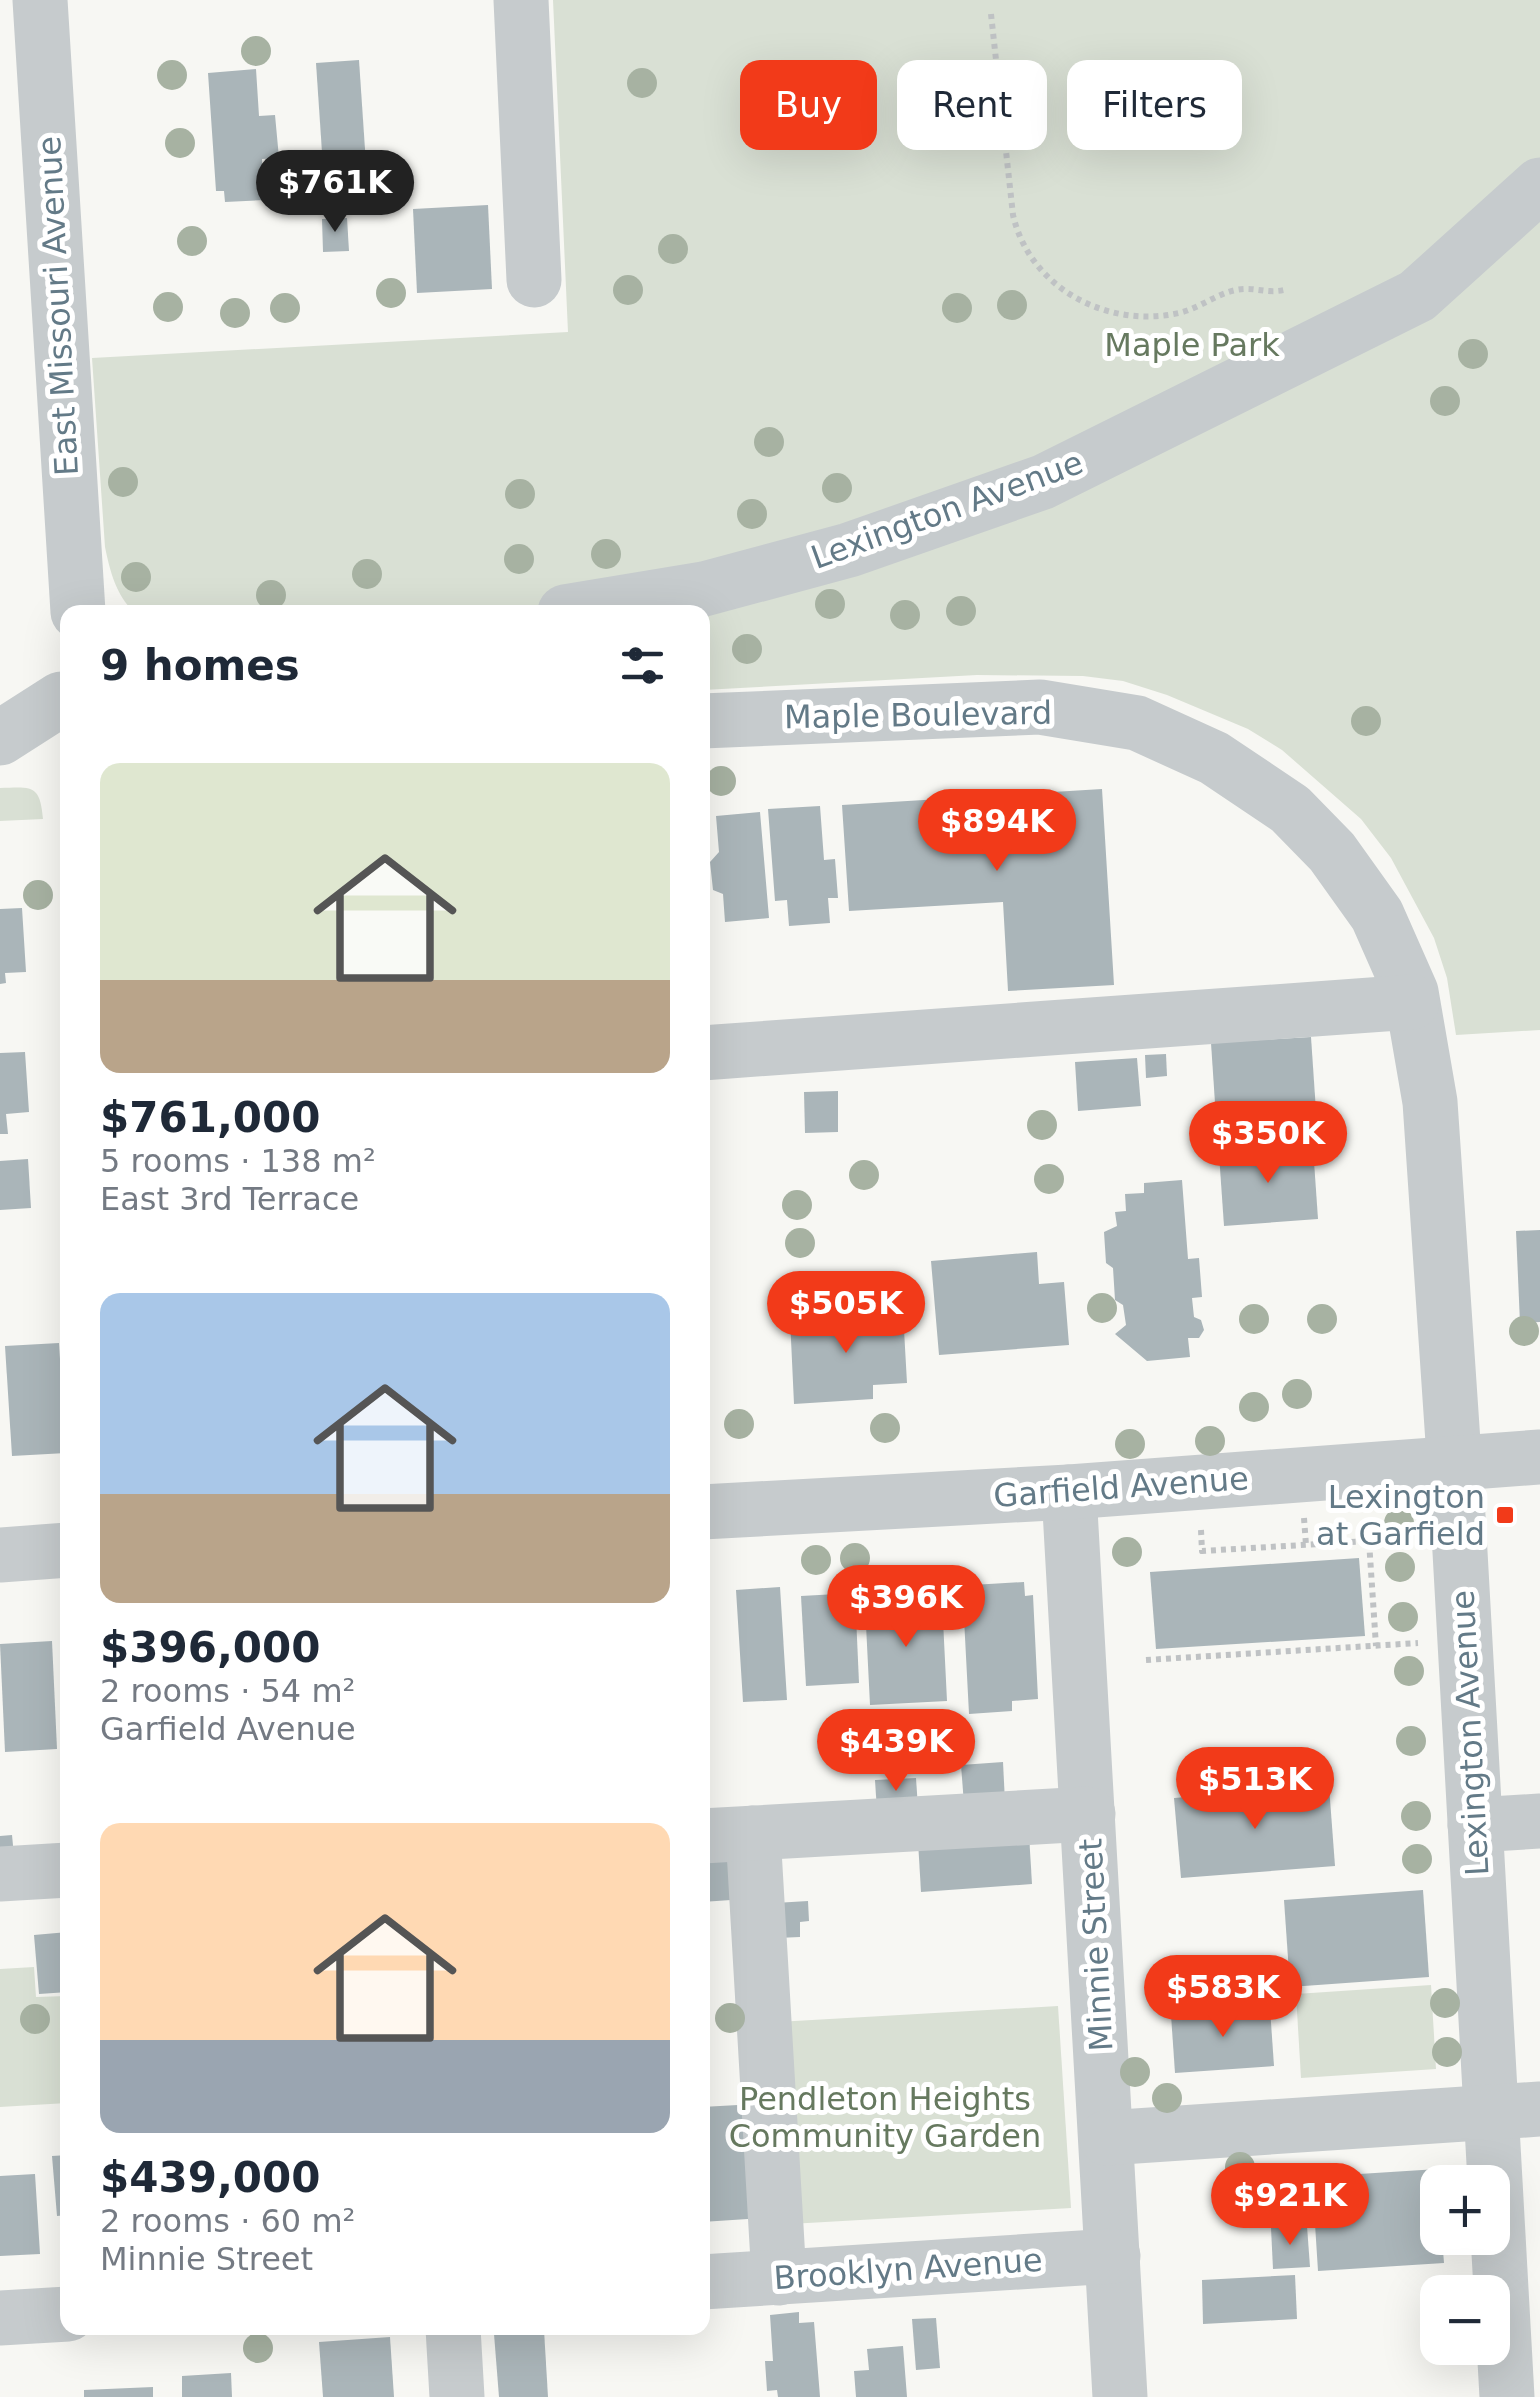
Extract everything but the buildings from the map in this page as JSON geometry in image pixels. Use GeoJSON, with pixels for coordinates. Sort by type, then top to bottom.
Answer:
{"type":"FeatureCollection","features":[{"type":"Feature","properties":{"kind":"street","name":"East Missouri Avenue"},"geometry":{"type":"LineString","coordinates":[[40,0],[78,605]]}},
{"type":"Feature","properties":{"kind":"street"},"geometry":{"type":"LineString","coordinates":[[520,0],[534,280]]}},
{"type":"Feature","properties":{"kind":"street","name":"Lexington Avenue"},"geometry":{"type":"LineString","coordinates":[[1417,296],[1540,185]]}},
{"type":"Feature","properties":{"kind":"street","name":"Lexington Avenue"},"geometry":{"type":"LineString","coordinates":[[607,605],[704,589],[812,560],[1043,482],[1540,238]]}},
{"type":"Feature","properties":{"kind":"street","name":"Maple Boulevard"},"geometry":{"type":"LineString","coordinates":[[710,720],[1040,706],[1136,723],[1214,758],[1290,809]]}},
{"type":"Feature","properties":{"kind":"street"},"geometry":{"type":"LineString","coordinates":[[0,742],[60,712]]}},
{"type":"Feature","properties":{"kind":"street","name":"Lexington Avenue"},"geometry":{"type":"LineString","coordinates":[[1290,809],[1332,852],[1377,914],[1412,1002],[1429,1093],[1475,1825],[1515,2110],[1507,2397]]}},
{"type":"Feature","properties":{"kind":"street"},"geometry":{"type":"LineString","coordinates":[[710,1052],[1412,1002]]}},
{"type":"Feature","properties":{"kind":"street","name":"Garfield Avenue"},"geometry":{"type":"LineString","coordinates":[[710,1512],[1070,1492],[1540,1457]]}},
{"type":"Feature","properties":{"kind":"street","name":"Minnie Street"},"geometry":{"type":"LineString","coordinates":[[1070,1492],[1120,2397]]}},
{"type":"Feature","properties":{"kind":"street"},"geometry":{"type":"LineString","coordinates":[[0,1554],[60,1550]]}},
{"type":"Feature","properties":{"kind":"street"},"geometry":{"type":"LineString","coordinates":[[779,2278],[728,1835],[1088,1814]]}},
{"type":"Feature","properties":{"kind":"street"},"geometry":{"type":"LineString","coordinates":[[1475,1825],[1540,1821]]}},
{"type":"Feature","properties":{"kind":"street"},"geometry":{"type":"LineString","coordinates":[[0,1874],[60,1870]]}},
{"type":"Feature","properties":{"kind":"street"},"geometry":{"type":"LineString","coordinates":[[1106,2138],[1515,2110]]}},
{"type":"Feature","properties":{"kind":"street","name":"Brooklyn Avenue"},"geometry":{"type":"LineString","coordinates":[[710,2282],[1113,2256]]}},
{"type":"Feature","properties":{"kind":"street"},"geometry":{"type":"LineString","coordinates":[[0,2318],[60,2314]]}},
{"type":"Feature","properties":{"kind":"street"},"geometry":{"type":"LineString","coordinates":[[453,2335],[457,2397]]}},
{"type":"Feature","properties":{"kind":"path"},"geometry":{"type":"LineString","coordinates":[[991,14],[1013,215],[1024,247],[1046,274],[1089,305],[1132,318],[1181,312],[1237,290],[1267,293],[1288,289]]}},
{"type":"Feature","properties":{"kind":"path"},"geometry":{"type":"LineString","coordinates":[[1305,1528],[1306,1545]]}},
{"type":"Feature","properties":{"kind":"path"},"geometry":{"type":"LineString","coordinates":[[1201,1533],[1202,1551],[1369,1541],[1376,1646]]}},
{"type":"Feature","properties":{"kind":"path"},"geometry":{"type":"LineString","coordinates":[[1146,1660],[1418,1643]]}},
{"type":"Feature","properties":{"kind":"green space","name":"Maple Park"},"geometry":{"type":"Polygon","coordinates":[[[553,0],[1540,0],[1540,1030],[1456,1035],[1447,978],[1434,938],[1391,858],[1361,819],[1282,750],[1248,729],[1123,681],[1083,676],[977,675],[710,690],[710,605],[128,605],[118,590],[105,547],[92,358],[568,332],[553,0]]]}},
{"type":"Feature","properties":{"kind":"green space"},"geometry":{"type":"Polygon","coordinates":[[[0,788],[32,790],[40,799],[43,819],[0,821],[0,788]]]}},
{"type":"Feature","properties":{"kind":"green space"},"geometry":{"type":"Polygon","coordinates":[[[34,1967],[36,1997],[60,1996],[60,2103],[0,2107],[0,1969],[34,1967]]]}},
{"type":"Feature","properties":{"kind":"green space"},"geometry":{"type":"Polygon","coordinates":[[[1431,1985],[1436,2069],[1301,2078],[1296,1994],[1431,1985]]]}},
{"type":"Feature","properties":{"kind":"green space","name":"Pendleton Heights Community Garden"},"geometry":{"type":"Polygon","coordinates":[[[1058,2006],[1071,2208],[790,2224],[777,2022],[1058,2006]]]}},
{"type":"Feature","properties":{"kind":"place","name":"Lexington at Garfield"},"geometry":{"type":"Point","coordinates":[1505,1515]}}]}
